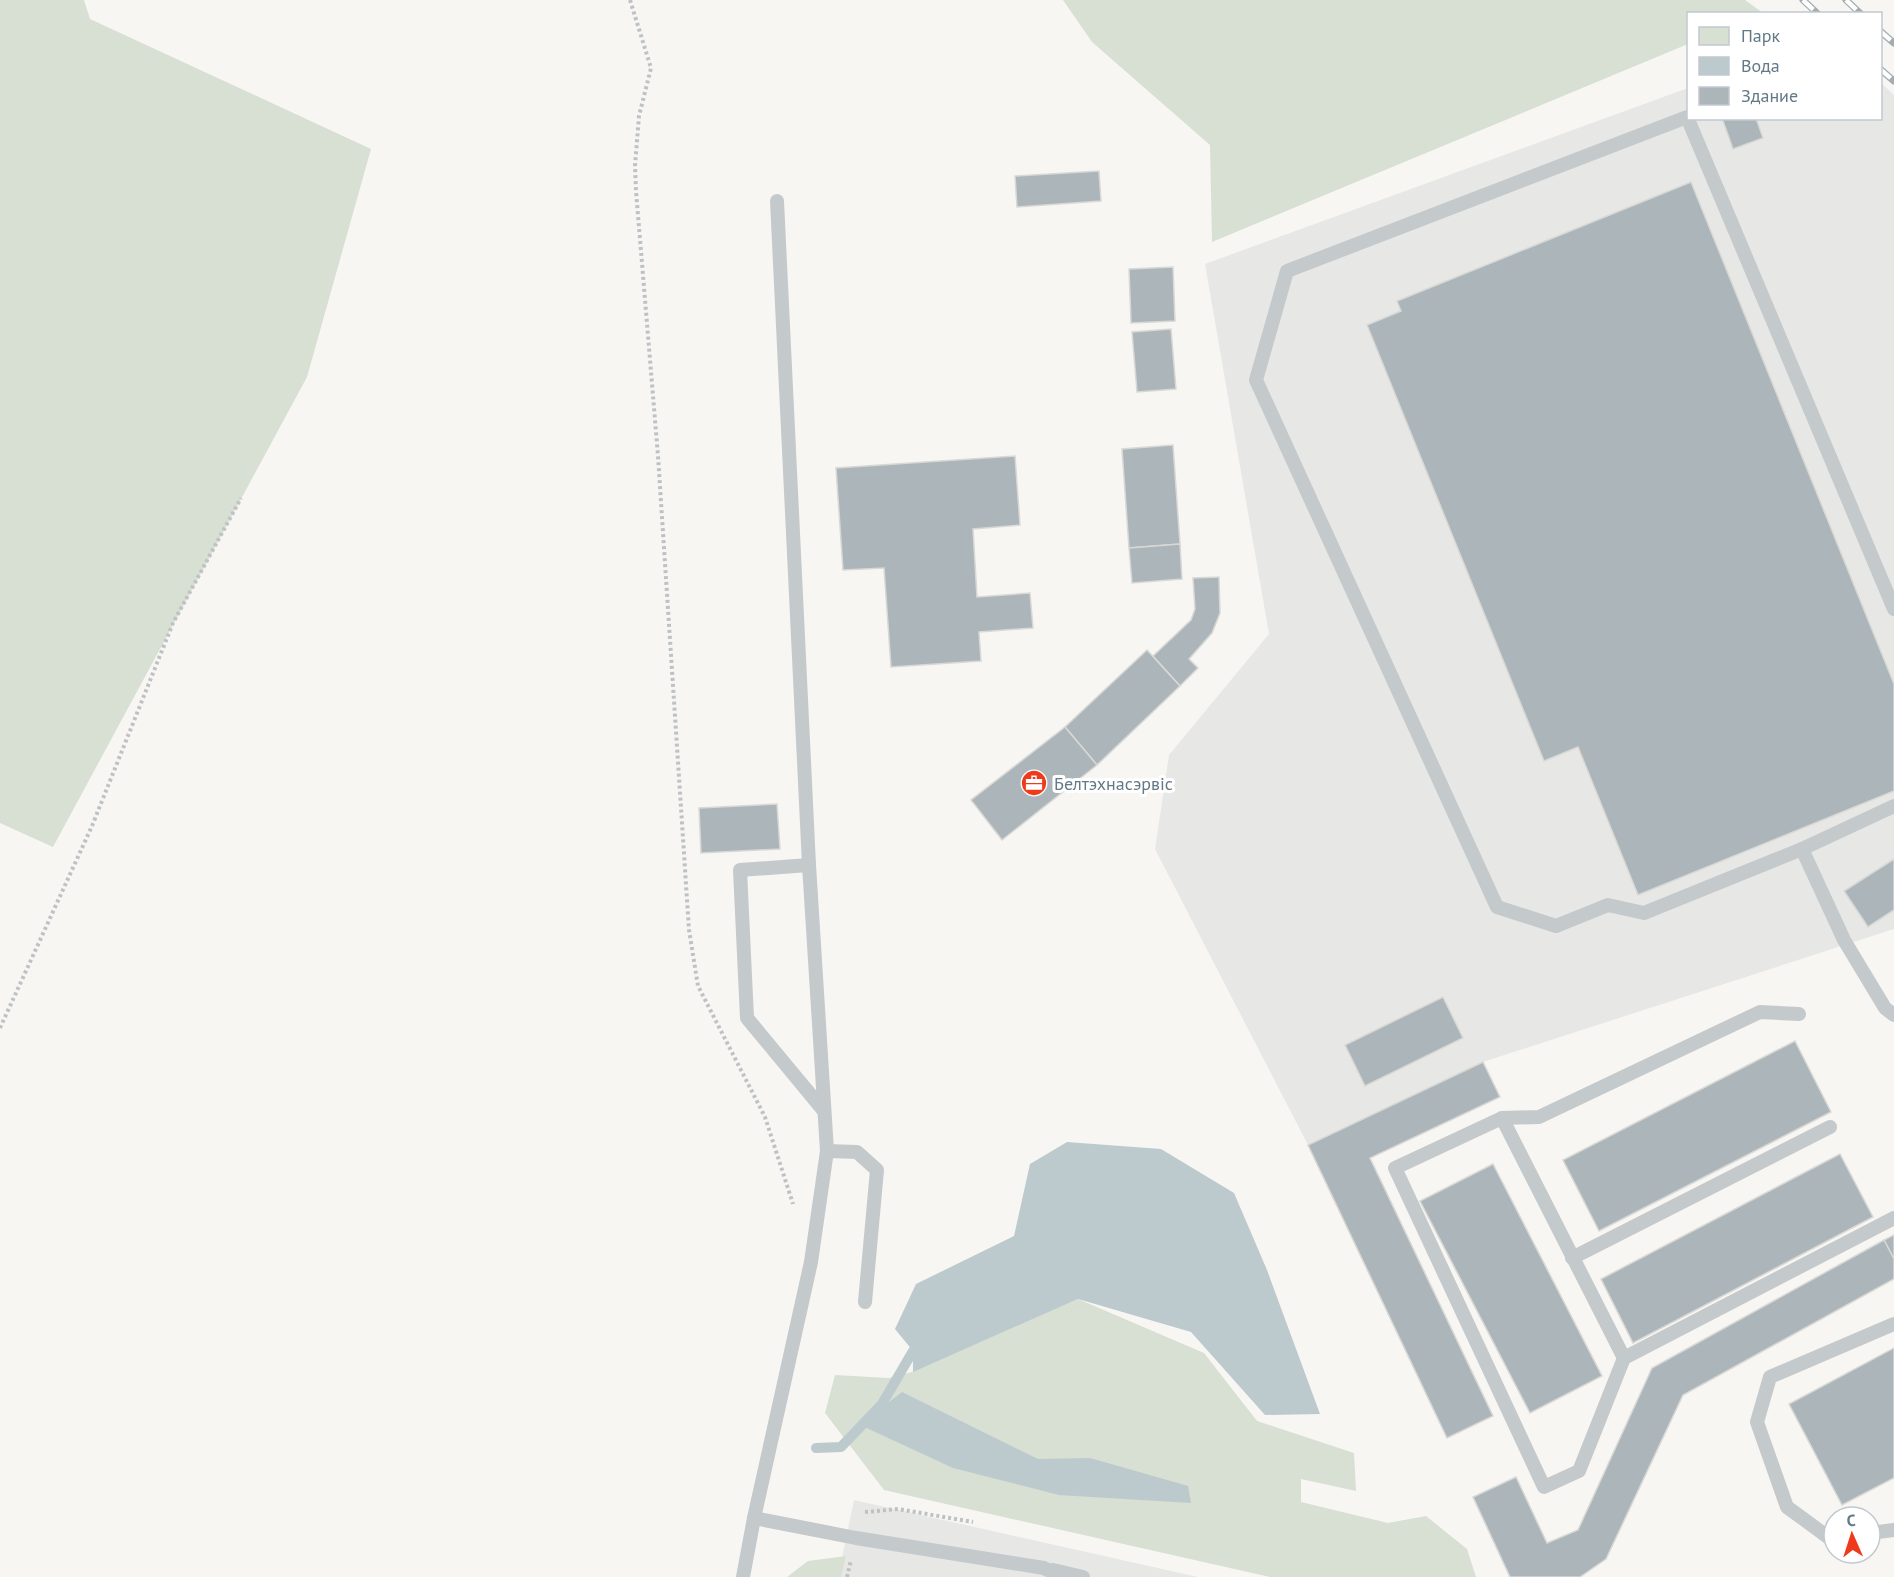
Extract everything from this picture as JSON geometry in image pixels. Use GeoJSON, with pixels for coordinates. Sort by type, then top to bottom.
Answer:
{"type":"FeatureCollection","features":[{"type":"Feature","properties":{"kind":"lane"},"geometry":{"type":"LineString","coordinates":[[1687,117],[1287,271],[1256,380],[1497,907],[1556,926],[1608,906],[1644,913],[1802,849],[1894,806]]}},
{"type":"Feature","properties":{"kind":"lane"},"geometry":{"type":"LineString","coordinates":[[1688,120],[1894,609]]}},
{"type":"Feature","properties":{"kind":"lane"},"geometry":{"type":"LineString","coordinates":[[743,1577],[811,1262],[827,1151],[809,865],[777,201]]}},
{"type":"Feature","properties":{"kind":"lane"},"geometry":{"type":"LineString","coordinates":[[1802,849],[1844,940],[1885,1008],[1894,1015]]}},
{"type":"Feature","properties":{"kind":"lane"},"geometry":{"type":"LineString","coordinates":[[809,865],[740,870],[747,1018],[824,1111]]}},
{"type":"Feature","properties":{"kind":"lane"},"geometry":{"type":"LineString","coordinates":[[1799,1014],[1760,1012],[1539,1117],[1502,1118],[1395,1168],[1544,1488],[1578,1471],[1624,1358],[1894,1218]]}},
{"type":"Feature","properties":{"kind":"lane"},"geometry":{"type":"LineString","coordinates":[[1502,1118],[1624,1358]]}},
{"type":"Feature","properties":{"kind":"lane"},"geometry":{"type":"LineString","coordinates":[[1572,1258],[1830,1127]]}},
{"type":"Feature","properties":{"kind":"lane"},"geometry":{"type":"LineString","coordinates":[[827,1151],[857,1152],[877,1170],[865,1302]]}},
{"type":"Feature","properties":{"kind":"lane"},"geometry":{"type":"LineString","coordinates":[[1822,1533],[1787,1507],[1757,1422],[1770,1377],[1894,1324]]}},
{"type":"Feature","properties":{"kind":"lane"},"geometry":{"type":"LineString","coordinates":[[754,1518],[856,1538],[1044,1568],[1083,1577]]}},
{"type":"Feature","properties":{"kind":"lane"},"geometry":{"type":"LineString","coordinates":[[1044,1568],[1061,1577]]}},
{"type":"Feature","properties":{"kind":"path"},"geometry":{"type":"LineString","coordinates":[[630,0],[651,68],[639,116],[636,191],[658,456],[688,930],[698,986],[765,1117],[793,1206]]}},
{"type":"Feature","properties":{"kind":"path"},"geometry":{"type":"LineString","coordinates":[[0,1028],[92,826],[173,623],[241,498]]}},
{"type":"Feature","properties":{"kind":"shaded area"},"geometry":{"type":"Polygon","coordinates":[[[1882,84],[1894,95],[1894,929],[1483,1062],[1308,1145],[1155,849],[1169,755],[1269,634],[1205,264],[1687,88],[1687,120],[1882,120],[1882,84]]]}},
{"type":"Feature","properties":{"kind":"shaded area"},"geometry":{"type":"Polygon","coordinates":[[[854,1500],[1198,1577],[838,1577],[854,1500]]]}},
{"type":"Feature","properties":{"kind":"green space"},"geometry":{"type":"Polygon","coordinates":[[[0,0],[84,0],[90,19],[371,149],[307,377],[53,847],[0,823],[0,0]]]}},
{"type":"Feature","properties":{"kind":"green space"},"geometry":{"type":"Polygon","coordinates":[[[1063,0],[1745,0],[1762,12],[1687,12],[1687,44],[1212,242],[1210,145],[1092,42],[1063,0]]]}},
{"type":"Feature","properties":{"kind":"green space"},"geometry":{"type":"Polygon","coordinates":[[[1078,1299],[1204,1353],[1257,1421],[1354,1453],[1356,1491],[1301,1479],[1301,1502],[1388,1523],[1426,1516],[1467,1549],[1476,1577],[1270,1577],[884,1490],[825,1413],[835,1375],[889,1378],[912,1372],[1078,1299]]]}},
{"type":"Feature","properties":{"kind":"green space"},"geometry":{"type":"Polygon","coordinates":[[[846,1556],[841,1577],[787,1577],[808,1561],[846,1556]]]}},
{"type":"Feature","properties":{"kind":"water"},"geometry":{"type":"Polygon","coordinates":[[[1067,1142],[1161,1149],[1234,1193],[1267,1270],[1320,1414],[1265,1415],[1191,1332],[1078,1299],[913,1372],[913,1351],[895,1329],[916,1284],[1014,1236],[1030,1164],[1067,1142]]]}},
{"type":"Feature","properties":{"kind":"water"},"geometry":{"type":"Polygon","coordinates":[[[902,1392],[1038,1459],[1090,1458],[1188,1486],[1191,1503],[1059,1495],[953,1468],[860,1425],[902,1392]]]}},
{"type":"Feature","properties":{"kind":"building"},"geometry":{"type":"Polygon","coordinates":[[[1723,120],[1757,120],[1763,138],[1733,149],[1723,120]]]}},
{"type":"Feature","properties":{"kind":"building"},"geometry":{"type":"Polygon","coordinates":[[[1099,171],[1101,201],[1017,207],[1015,176],[1099,171]]]}},
{"type":"Feature","properties":{"kind":"building"},"geometry":{"type":"Polygon","coordinates":[[[1691,182],[1894,684],[1894,791],[1638,895],[1578,747],[1544,761],[1367,325],[1401,311],[1397,301],[1691,182]]]}},
{"type":"Feature","properties":{"kind":"building"},"geometry":{"type":"Polygon","coordinates":[[[1173,267],[1175,321],[1131,323],[1129,269],[1173,267]]]}},
{"type":"Feature","properties":{"kind":"building"},"geometry":{"type":"Polygon","coordinates":[[[1171,329],[1176,389],[1137,392],[1132,332],[1171,329]]]}},
{"type":"Feature","properties":{"kind":"building"},"geometry":{"type":"Polygon","coordinates":[[[1173,445],[1180,544],[1129,548],[1122,449],[1173,445]]]}},
{"type":"Feature","properties":{"kind":"building"},"geometry":{"type":"Polygon","coordinates":[[[1015,456],[1020,525],[973,529],[977,597],[1030,593],[1033,628],[979,632],[981,661],[891,667],[884,568],[843,570],[836,468],[1015,456]]]}},
{"type":"Feature","properties":{"kind":"building"},"geometry":{"type":"Polygon","coordinates":[[[1180,544],[1182,579],[1132,583],[1129,548],[1180,544]]]}},
{"type":"Feature","properties":{"kind":"building"},"geometry":{"type":"Polygon","coordinates":[[[1219,577],[1220,613],[1212,633],[1189,659],[1198,668],[1180,686],[1153,656],[1191,620],[1195,609],[1193,578],[1219,577]]]}},
{"type":"Feature","properties":{"kind":"building"},"geometry":{"type":"Polygon","coordinates":[[[1147,650],[1180,686],[1097,765],[1065,727],[1147,650]]]}},
{"type":"Feature","properties":{"kind":"building","name":"Белтэхнасэрвіс"},"geometry":{"type":"Polygon","coordinates":[[[1065,727],[1097,765],[1002,840],[971,800],[1065,727]]]}},
{"type":"Feature","properties":{"kind":"building"},"geometry":{"type":"Polygon","coordinates":[[[777,804],[780,849],[701,853],[699,808],[777,804]]]}},
{"type":"Feature","properties":{"kind":"building"},"geometry":{"type":"Polygon","coordinates":[[[1894,859],[1894,910],[1868,927],[1844,891],[1894,859]]]}},
{"type":"Feature","properties":{"kind":"building"},"geometry":{"type":"Polygon","coordinates":[[[1443,997],[1463,1038],[1365,1086],[1345,1045],[1443,997]]]}},
{"type":"Feature","properties":{"kind":"building"},"geometry":{"type":"Polygon","coordinates":[[[1795,1041],[1831,1112],[1599,1231],[1563,1160],[1795,1041]]]}},
{"type":"Feature","properties":{"kind":"building"},"geometry":{"type":"Polygon","coordinates":[[[1483,1062],[1500,1097],[1370,1158],[1493,1416],[1447,1438],[1308,1145],[1483,1062]]]}},
{"type":"Feature","properties":{"kind":"building"},"geometry":{"type":"Polygon","coordinates":[[[1840,1154],[1873,1217],[1633,1343],[1601,1279],[1840,1154]]]}},
{"type":"Feature","properties":{"kind":"building"},"geometry":{"type":"Polygon","coordinates":[[[1493,1164],[1602,1376],[1530,1413],[1420,1201],[1493,1164]]]}},
{"type":"Feature","properties":{"kind":"building"},"geometry":{"type":"Polygon","coordinates":[[[1894,1235],[1894,1259],[1884,1240],[1894,1235]]]}},
{"type":"Feature","properties":{"kind":"building"},"geometry":{"type":"Polygon","coordinates":[[[1884,1240],[1894,1259],[1894,1279],[1683,1395],[1606,1559],[1580,1577],[1510,1577],[1473,1497],[1516,1477],[1547,1543],[1578,1530],[1652,1368],[1884,1240]]]}},
{"type":"Feature","properties":{"kind":"building"},"geometry":{"type":"Polygon","coordinates":[[[1894,1348],[1894,1478],[1842,1505],[1789,1404],[1894,1348]]]}},
{"type":"Feature","properties":{"kind":"waterway"},"geometry":{"type":"LineString","coordinates":[[816,1448],[841,1447],[882,1404],[913,1351]]}},
{"type":"Feature","properties":{"kind":"railway"},"geometry":{"type":"LineString","coordinates":[[1803,0],[1816,12]]}},
{"type":"Feature","properties":{"kind":"railway"},"geometry":{"type":"LineString","coordinates":[[1846,0],[1859,12]]}},
{"type":"Feature","properties":{"kind":"railway"},"geometry":{"type":"LineString","coordinates":[[1882,33],[1894,43]]}},
{"type":"Feature","properties":{"kind":"railway"},"geometry":{"type":"LineString","coordinates":[[1882,71],[1894,81]]}},
{"type":"Feature","properties":{"kind":"place","name":"Белтэхнасэрвіс"},"geometry":{"type":"Point","coordinates":[1034,783]}}]}
